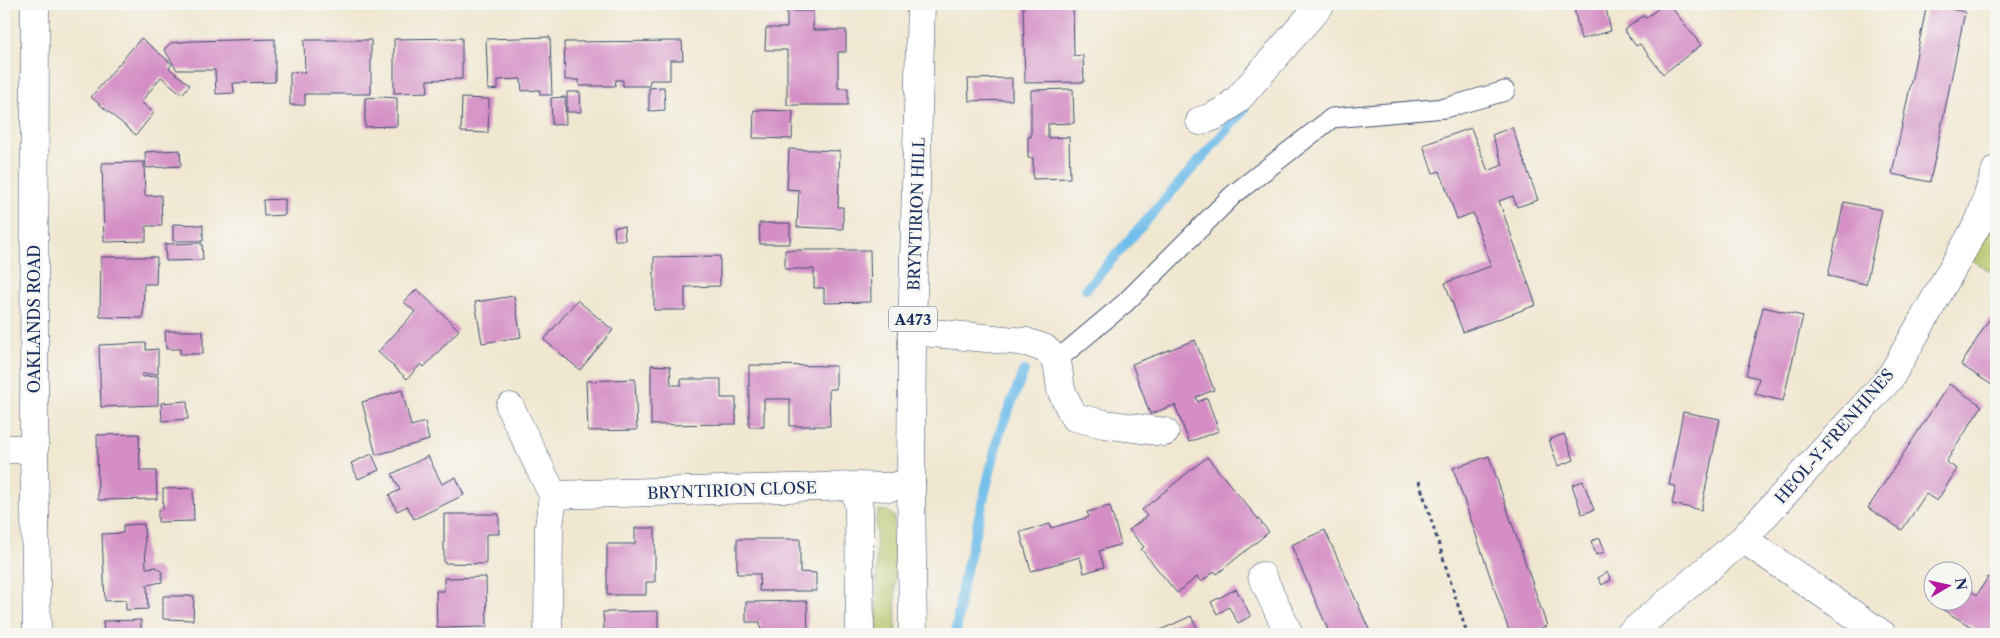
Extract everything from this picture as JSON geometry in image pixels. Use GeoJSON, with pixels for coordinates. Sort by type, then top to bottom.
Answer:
{"type":"FeatureCollection","features":[{"type":"Feature","properties":{"kind":"street","name":"OAKLANDS ROAD"},"geometry":{"type":"LineString","coordinates":[[35,4],[34,449],[37,634]]}},
{"type":"Feature","properties":{"kind":"street","name":"BRYNTIRION HILL"},"geometry":{"type":"LineString","coordinates":[[913,634],[911,484],[912,331],[921,4]]}},
{"type":"Feature","properties":{"kind":"street"},"geometry":{"type":"LineString","coordinates":[[1200,120],[1210,119],[1225,112],[1322,4]]}},
{"type":"Feature","properties":{"kind":"street","name":"HEOL-Y-FRENHINES"},"geometry":{"type":"LineString","coordinates":[[1630,634],[1743,539],[1890,378],[1988,221],[1996,170]]}},
{"type":"Feature","properties":{"kind":"street"},"geometry":{"type":"LineString","coordinates":[[912,331],[1026,342],[1044,348],[1057,360],[1061,390],[1074,417],[1104,424],[1165,432]]}},
{"type":"Feature","properties":{"kind":"street"},"geometry":{"type":"LineString","coordinates":[[510,406],[553,495],[549,527],[548,634]]}},
{"type":"Feature","properties":{"kind":"street"},"geometry":{"type":"LineString","coordinates":[[4,449],[34,449]]}},
{"type":"Feature","properties":{"kind":"street","name":"BRYNTIRION CLOSE"},"geometry":{"type":"LineString","coordinates":[[553,495],[855,486],[891,487],[911,484]]}},
{"type":"Feature","properties":{"kind":"street"},"geometry":{"type":"LineString","coordinates":[[855,486],[859,509],[860,634]]}},
{"type":"Feature","properties":{"kind":"street"},"geometry":{"type":"LineString","coordinates":[[1743,539],[1882,634]]}},
{"type":"Feature","properties":{"kind":"street"},"geometry":{"type":"LineString","coordinates":[[1262,576],[1289,634]]}},
{"type":"Feature","properties":{"kind":"lane"},"geometry":{"type":"LineString","coordinates":[[1057,360],[1125,303],[1234,195],[1332,118],[1445,108],[1504,92]]}},
{"type":"Feature","properties":{"kind":"path"},"geometry":{"type":"LineString","coordinates":[[1419,481],[1467,634]]}},
{"type":"Feature","properties":{"kind":"green space"},"geometry":{"type":"Polygon","coordinates":[[[1996,211],[1996,275],[1972,260],[1996,211]]]}},
{"type":"Feature","properties":{"kind":"green space"},"geometry":{"type":"Polygon","coordinates":[[[879,510],[888,511],[894,516],[896,634],[877,634],[876,519],[879,510]]]}},
{"type":"Feature","properties":{"kind":"building"},"geometry":{"type":"Polygon","coordinates":[[[1023,4],[1073,4],[1074,56],[1083,55],[1084,82],[1025,83],[1023,4]]]}},
{"type":"Feature","properties":{"kind":"building"},"geometry":{"type":"Polygon","coordinates":[[[1573,4],[1605,4],[1611,31],[1581,39],[1573,4]]]}},
{"type":"Feature","properties":{"kind":"building"},"geometry":{"type":"Polygon","coordinates":[[[1664,4],[1669,4],[1701,45],[1663,74],[1640,44],[1636,46],[1624,30],[1643,16],[1646,18],[1664,4]]]}},
{"type":"Feature","properties":{"kind":"building"},"geometry":{"type":"Polygon","coordinates":[[[1714,4],[1734,4],[1731,10],[1714,4]]]}},
{"type":"Feature","properties":{"kind":"building"},"geometry":{"type":"Polygon","coordinates":[[[1927,4],[1965,12],[1930,182],[1892,174],[1927,4]]]}},
{"type":"Feature","properties":{"kind":"building"},"geometry":{"type":"Polygon","coordinates":[[[787,11],[813,11],[813,30],[846,30],[846,52],[838,52],[838,88],[848,88],[848,105],[787,105],[787,50],[765,50],[766,28],[787,28],[787,11]]]}},
{"type":"Feature","properties":{"kind":"building"},"geometry":{"type":"Polygon","coordinates":[[[550,37],[552,95],[540,95],[540,90],[522,91],[521,79],[498,80],[498,89],[488,90],[486,39],[550,37]]]}},
{"type":"Feature","properties":{"kind":"building"},"geometry":{"type":"Polygon","coordinates":[[[141,38],[172,64],[169,68],[190,85],[182,94],[161,77],[141,102],[154,113],[136,135],[91,97],[141,38]]]}},
{"type":"Feature","properties":{"kind":"building"},"geometry":{"type":"Polygon","coordinates":[[[462,38],[462,79],[427,80],[428,92],[394,93],[394,39],[462,38]]]}},
{"type":"Feature","properties":{"kind":"building"},"geometry":{"type":"Polygon","coordinates":[[[275,39],[275,82],[233,83],[234,93],[216,94],[215,70],[177,70],[164,49],[171,43],[191,41],[275,39]]]}},
{"type":"Feature","properties":{"kind":"building"},"geometry":{"type":"Polygon","coordinates":[[[304,40],[371,40],[371,94],[305,94],[305,105],[290,105],[290,72],[305,73],[304,40]]]}},
{"type":"Feature","properties":{"kind":"building"},"geometry":{"type":"Polygon","coordinates":[[[682,41],[683,60],[670,60],[670,80],[650,80],[649,86],[623,86],[623,80],[616,80],[615,86],[579,86],[579,80],[565,80],[564,42],[682,41]]]}},
{"type":"Feature","properties":{"kind":"building"},"geometry":{"type":"Polygon","coordinates":[[[1012,78],[1012,100],[969,101],[968,79],[1012,78]]]}},
{"type":"Feature","properties":{"kind":"building"},"geometry":{"type":"Polygon","coordinates":[[[664,87],[665,110],[649,111],[649,88],[664,87]]]}},
{"type":"Feature","properties":{"kind":"building"},"geometry":{"type":"Polygon","coordinates":[[[1073,89],[1074,123],[1048,124],[1048,138],[1069,137],[1070,178],[1033,179],[1033,158],[1028,158],[1028,137],[1031,137],[1031,90],[1073,89]]]}},
{"type":"Feature","properties":{"kind":"building"},"geometry":{"type":"Polygon","coordinates":[[[567,92],[580,92],[581,112],[567,112],[567,92]]]}},
{"type":"Feature","properties":{"kind":"building"},"geometry":{"type":"Polygon","coordinates":[[[565,97],[566,124],[552,125],[551,98],[565,97]]]}},
{"type":"Feature","properties":{"kind":"building"},"geometry":{"type":"Polygon","coordinates":[[[365,98],[397,98],[397,126],[365,127],[365,98]]]}},
{"type":"Feature","properties":{"kind":"building"},"geometry":{"type":"Polygon","coordinates":[[[462,98],[489,99],[488,133],[461,132],[462,98]]]}},
{"type":"Feature","properties":{"kind":"building"},"geometry":{"type":"Polygon","coordinates":[[[754,110],[793,111],[792,139],[753,138],[754,110]]]}},
{"type":"Feature","properties":{"kind":"building"},"geometry":{"type":"Polygon","coordinates":[[[1512,127],[1538,200],[1517,207],[1513,196],[1499,201],[1536,305],[1463,332],[1445,283],[1491,266],[1473,213],[1457,219],[1440,171],[1433,173],[1423,145],[1471,128],[1488,171],[1503,165],[1492,135],[1512,127]]]}},
{"type":"Feature","properties":{"kind":"building"},"geometry":{"type":"Polygon","coordinates":[[[789,149],[840,151],[838,207],[843,207],[843,229],[797,227],[799,190],[787,189],[789,149]]]}},
{"type":"Feature","properties":{"kind":"building"},"geometry":{"type":"Polygon","coordinates":[[[180,150],[181,166],[146,168],[145,152],[180,150]]]}},
{"type":"Feature","properties":{"kind":"building"},"geometry":{"type":"Polygon","coordinates":[[[144,162],[145,196],[161,195],[162,226],[146,226],[146,241],[104,242],[102,163],[144,162]]]}},
{"type":"Feature","properties":{"kind":"building"},"geometry":{"type":"Polygon","coordinates":[[[285,199],[285,215],[264,216],[263,200],[285,199]]]}},
{"type":"Feature","properties":{"kind":"building"},"geometry":{"type":"Polygon","coordinates":[[[1844,202],[1882,210],[1866,284],[1828,276],[1844,202]]]}},
{"type":"Feature","properties":{"kind":"building"},"geometry":{"type":"Polygon","coordinates":[[[759,223],[790,223],[790,244],[760,244],[759,223]]]}},
{"type":"Feature","properties":{"kind":"building"},"geometry":{"type":"Polygon","coordinates":[[[173,224],[203,225],[203,241],[173,241],[173,224]]]}},
{"type":"Feature","properties":{"kind":"building"},"geometry":{"type":"Polygon","coordinates":[[[624,226],[625,240],[615,240],[614,227],[624,226]]]}},
{"type":"Feature","properties":{"kind":"building"},"geometry":{"type":"Polygon","coordinates":[[[202,243],[203,260],[166,261],[165,244],[202,243]]]}},
{"type":"Feature","properties":{"kind":"building"},"geometry":{"type":"Polygon","coordinates":[[[785,250],[870,250],[871,302],[824,303],[824,288],[814,288],[814,269],[785,269],[785,250]]]}},
{"type":"Feature","properties":{"kind":"building"},"geometry":{"type":"Polygon","coordinates":[[[720,256],[720,286],[685,287],[685,310],[654,310],[654,257],[720,256]]]}},
{"type":"Feature","properties":{"kind":"building"},"geometry":{"type":"Polygon","coordinates":[[[101,257],[157,257],[156,284],[144,284],[143,318],[100,317],[101,257]]]}},
{"type":"Feature","properties":{"kind":"building"},"geometry":{"type":"Polygon","coordinates":[[[417,289],[459,330],[424,367],[421,364],[407,379],[378,352],[415,312],[404,302],[417,289]]]}},
{"type":"Feature","properties":{"kind":"building"},"geometry":{"type":"Polygon","coordinates":[[[514,296],[521,337],[482,343],[475,302],[514,296]]]}},
{"type":"Feature","properties":{"kind":"building"},"geometry":{"type":"Polygon","coordinates":[[[577,300],[613,330],[580,370],[544,340],[577,300]]]}},
{"type":"Feature","properties":{"kind":"building"},"geometry":{"type":"Polygon","coordinates":[[[1763,307],[1803,316],[1783,401],[1755,394],[1759,378],[1746,375],[1763,307]]]}},
{"type":"Feature","properties":{"kind":"building"},"geometry":{"type":"Polygon","coordinates":[[[1996,308],[1996,385],[1995,387],[1961,365],[1996,308]]]}},
{"type":"Feature","properties":{"kind":"building"},"geometry":{"type":"Polygon","coordinates":[[[165,331],[203,331],[203,354],[180,354],[180,349],[166,349],[165,331]]]}},
{"type":"Feature","properties":{"kind":"building"},"geometry":{"type":"Polygon","coordinates":[[[1195,340],[1214,390],[1196,397],[1198,402],[1207,398],[1219,431],[1189,442],[1175,405],[1150,414],[1132,364],[1195,340]]]}},
{"type":"Feature","properties":{"kind":"building"},"geometry":{"type":"Polygon","coordinates":[[[146,343],[146,350],[158,349],[158,374],[142,374],[142,377],[158,376],[158,405],[101,407],[99,345],[146,343]]]}},
{"type":"Feature","properties":{"kind":"building"},"geometry":{"type":"Polygon","coordinates":[[[651,365],[670,366],[671,385],[681,385],[681,379],[721,379],[721,398],[736,398],[736,424],[651,425],[651,365]]]}},
{"type":"Feature","properties":{"kind":"building"},"geometry":{"type":"Polygon","coordinates":[[[749,365],[836,366],[836,389],[829,389],[830,426],[790,426],[790,399],[764,399],[764,427],[749,427],[749,365]]]}},
{"type":"Feature","properties":{"kind":"building"},"geometry":{"type":"Polygon","coordinates":[[[635,379],[637,430],[588,431],[586,381],[635,379]]]}},
{"type":"Feature","properties":{"kind":"building"},"geometry":{"type":"Polygon","coordinates":[[[1949,384],[1982,406],[1946,462],[1957,469],[1937,501],[1926,494],[1902,530],[1868,508],[1949,384]]]}},
{"type":"Feature","properties":{"kind":"building"},"geometry":{"type":"Polygon","coordinates":[[[402,390],[411,426],[425,422],[429,440],[376,455],[362,402],[402,390]]]}},
{"type":"Feature","properties":{"kind":"building"},"geometry":{"type":"Polygon","coordinates":[[[187,401],[188,419],[162,421],[161,403],[187,401]]]}},
{"type":"Feature","properties":{"kind":"building"},"geometry":{"type":"Polygon","coordinates":[[[1683,412],[1720,419],[1701,510],[1672,504],[1676,486],[1669,485],[1683,412]]]}},
{"type":"Feature","properties":{"kind":"building"},"geometry":{"type":"Polygon","coordinates":[[[139,434],[140,471],[156,471],[157,499],[98,500],[97,435],[139,434]]]}},
{"type":"Feature","properties":{"kind":"building"},"geometry":{"type":"Polygon","coordinates":[[[1564,434],[1574,460],[1558,466],[1549,440],[1564,434]]]}},
{"type":"Feature","properties":{"kind":"building"},"geometry":{"type":"Polygon","coordinates":[[[372,454],[379,470],[358,479],[351,463],[372,454]]]}},
{"type":"Feature","properties":{"kind":"building"},"geometry":{"type":"Polygon","coordinates":[[[428,456],[442,484],[456,477],[464,495],[414,519],[407,506],[397,511],[389,495],[400,490],[392,474],[428,456]]]}},
{"type":"Feature","properties":{"kind":"building"},"geometry":{"type":"Polygon","coordinates":[[[1489,456],[1547,626],[1522,634],[1510,634],[1453,468],[1489,456]]]}},
{"type":"Feature","properties":{"kind":"building"},"geometry":{"type":"Polygon","coordinates":[[[1207,457],[1269,532],[1217,574],[1215,571],[1201,582],[1197,577],[1177,593],[1141,549],[1144,547],[1129,530],[1147,516],[1142,510],[1207,457]]]}},
{"type":"Feature","properties":{"kind":"building"},"geometry":{"type":"Polygon","coordinates":[[[1583,481],[1594,510],[1582,514],[1572,485],[1583,481]]]}},
{"type":"Feature","properties":{"kind":"building"},"geometry":{"type":"Polygon","coordinates":[[[193,488],[194,521],[158,522],[158,510],[163,509],[163,489],[193,488]]]}},
{"type":"Feature","properties":{"kind":"building"},"geometry":{"type":"Polygon","coordinates":[[[1110,506],[1121,544],[1099,551],[1104,567],[1084,573],[1080,557],[1031,571],[1020,532],[1050,524],[1051,528],[1089,517],[1087,512],[1110,506]]]}},
{"type":"Feature","properties":{"kind":"building"},"geometry":{"type":"Polygon","coordinates":[[[444,514],[499,514],[499,534],[486,534],[486,564],[444,563],[444,514]]]}},
{"type":"Feature","properties":{"kind":"building"},"geometry":{"type":"Polygon","coordinates":[[[144,524],[146,568],[156,567],[162,572],[162,582],[147,585],[148,609],[126,610],[126,600],[105,601],[102,534],[123,533],[123,525],[144,524]]]}},
{"type":"Feature","properties":{"kind":"building"},"geometry":{"type":"Polygon","coordinates":[[[635,528],[655,528],[655,582],[646,582],[646,595],[607,595],[607,544],[635,544],[635,528]]]}},
{"type":"Feature","properties":{"kind":"building"},"geometry":{"type":"Polygon","coordinates":[[[1325,530],[1371,634],[1330,634],[1291,545],[1325,530]]]}},
{"type":"Feature","properties":{"kind":"building"},"geometry":{"type":"Polygon","coordinates":[[[1600,538],[1605,552],[1596,555],[1591,541],[1600,538]]]}},
{"type":"Feature","properties":{"kind":"building"},"geometry":{"type":"Polygon","coordinates":[[[737,539],[800,539],[800,572],[816,573],[816,591],[759,591],[760,574],[737,574],[737,539]]]}},
{"type":"Feature","properties":{"kind":"building"},"geometry":{"type":"Polygon","coordinates":[[[1607,572],[1611,580],[1602,585],[1598,578],[1607,572]]]}},
{"type":"Feature","properties":{"kind":"building"},"geometry":{"type":"Polygon","coordinates":[[[486,577],[487,627],[437,628],[436,591],[444,591],[444,578],[486,577]]]}},
{"type":"Feature","properties":{"kind":"building"},"geometry":{"type":"Polygon","coordinates":[[[1988,577],[1996,582],[1996,595],[1991,603],[1996,607],[1996,634],[1983,634],[1943,610],[1972,610],[1972,592],[1977,595],[1988,577]]]}},
{"type":"Feature","properties":{"kind":"building"},"geometry":{"type":"Polygon","coordinates":[[[1236,589],[1251,616],[1238,623],[1229,607],[1217,614],[1211,602],[1236,589]]]}},
{"type":"Feature","properties":{"kind":"building"},"geometry":{"type":"Polygon","coordinates":[[[163,596],[194,596],[193,620],[163,619],[163,596]]]}},
{"type":"Feature","properties":{"kind":"building"},"geometry":{"type":"Polygon","coordinates":[[[807,601],[808,634],[761,634],[760,622],[746,622],[746,602],[807,601]]]}},
{"type":"Feature","properties":{"kind":"building"},"geometry":{"type":"Polygon","coordinates":[[[658,611],[658,634],[618,634],[618,630],[604,630],[603,612],[658,611]]]}},
{"type":"Feature","properties":{"kind":"building"},"geometry":{"type":"Polygon","coordinates":[[[1191,616],[1200,634],[1157,634],[1156,632],[1191,616]]]}},
{"type":"Feature","properties":{"kind":"building"},"geometry":{"type":"Polygon","coordinates":[[[141,620],[141,634],[104,634],[103,621],[141,620]]]}},
{"type":"Feature","properties":{"kind":"waterway"},"geometry":{"type":"LineString","coordinates":[[1086,289],[1244,110]]}},
{"type":"Feature","properties":{"kind":"waterway"},"geometry":{"type":"LineString","coordinates":[[956,634],[961,592],[999,434],[1024,371]]}}]}
